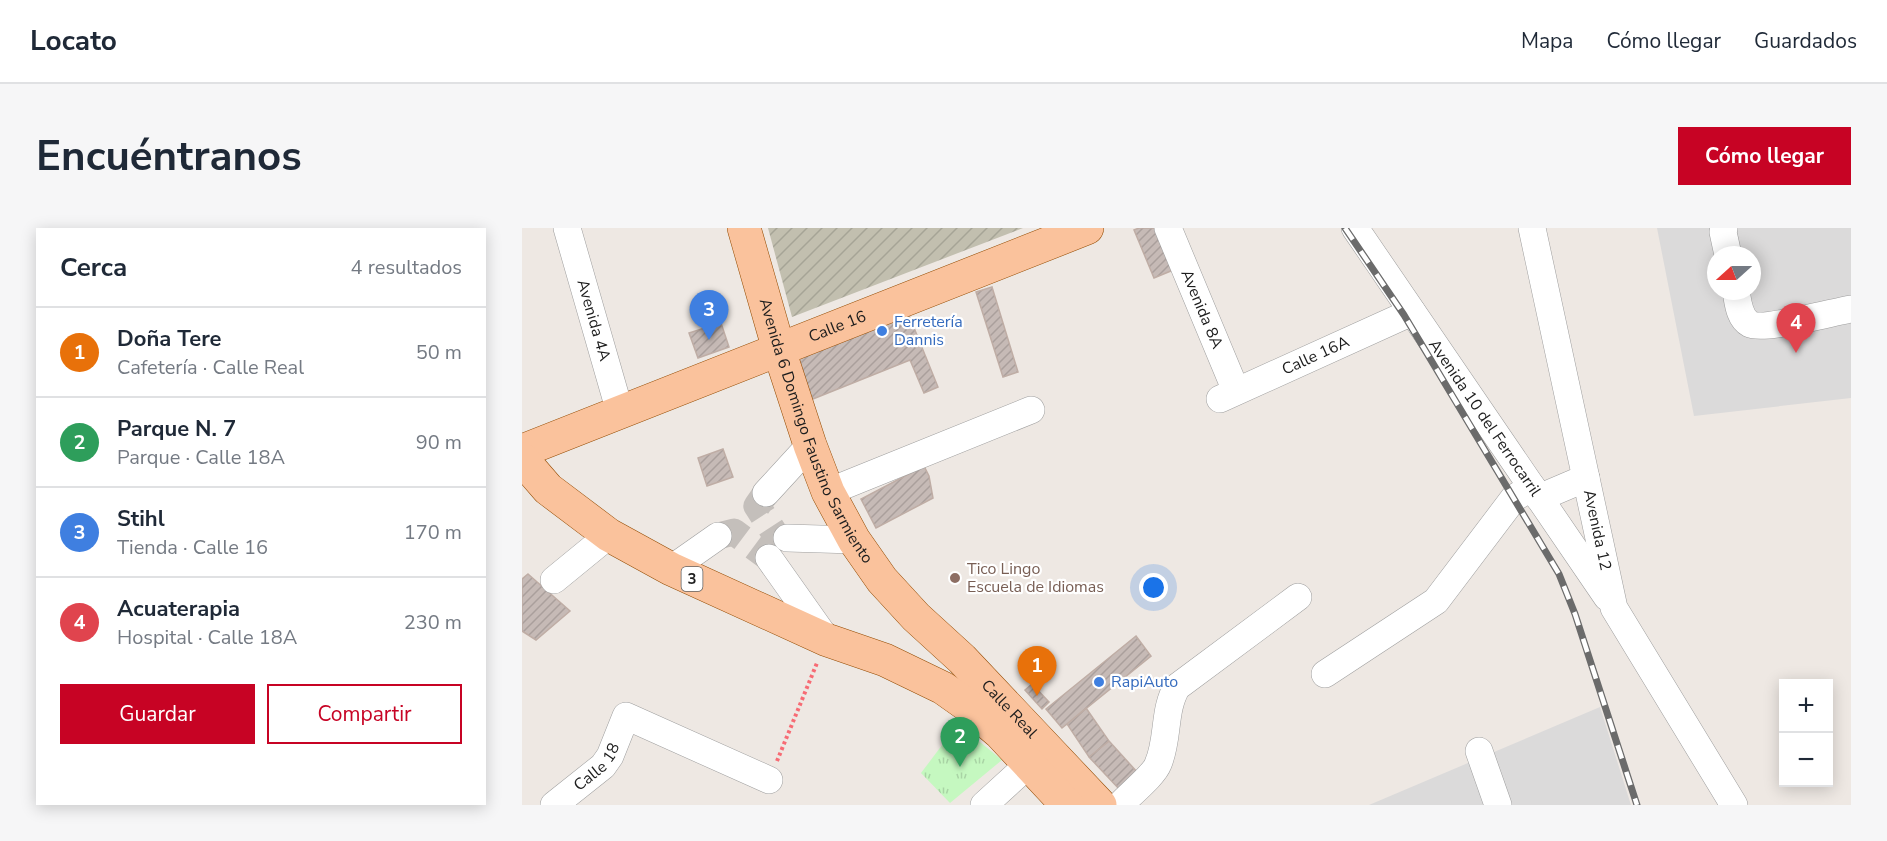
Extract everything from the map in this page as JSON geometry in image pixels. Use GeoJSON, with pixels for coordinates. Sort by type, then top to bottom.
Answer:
{"type":"FeatureCollection","features":[{"type":"Feature","properties":{"kind":"main road","name":"Avenida 6 Domingo Faustino Sarmiento"},"geometry":{"type":"LineString","coordinates":[[744,228],[779,350],[828,492],[854,540],[882,580],[916,617]]}},
{"type":"Feature","properties":{"kind":"main road","name":"Calle 16"},"geometry":{"type":"LineString","coordinates":[[522,451],[1087,228]]}},
{"type":"Feature","properties":{"kind":"main road","name":"3"},"geometry":{"type":"LineString","coordinates":[[522,459],[548,489],[609,535],[670,569],[827,640],[885,660]]}},
{"type":"Feature","properties":{"kind":"main road","name":"Calle Real"},"geometry":{"type":"LineString","coordinates":[[916,617],[962,659],[1100,805]]}},
{"type":"Feature","properties":{"kind":"main road"},"geometry":{"type":"LineString","coordinates":[[885,660],[902,652],[912,643],[917,630],[916,617]]}},
{"type":"Feature","properties":{"kind":"main road"},"geometry":{"type":"LineString","coordinates":[[943,688],[943,675],[946,667],[954,660],[962,659]]}},
{"type":"Feature","properties":{"kind":"main road","name":"Calle Real"},"geometry":{"type":"LineString","coordinates":[[885,660],[943,688],[967,705],[1000,734],[1067,805]]}},
{"type":"Feature","properties":{"kind":"street","name":"Avenida 4A"},"geometry":{"type":"LineString","coordinates":[[567,228],[620,412]]}},
{"type":"Feature","properties":{"kind":"street","name":"Avenida 8A"},"geometry":{"type":"LineString","coordinates":[[1168,228],[1228,395]]}},
{"type":"Feature","properties":{"kind":"street","name":"Avenida 10 del Ferrocarril"},"geometry":{"type":"LineString","coordinates":[[1355,228],[1614,608]]}},
{"type":"Feature","properties":{"kind":"street","name":"Avenida 12"},"geometry":{"type":"LineString","coordinates":[[1532,228],[1614,608],[1734,805]]}},
{"type":"Feature","properties":{"kind":"street"},"geometry":{"type":"LineString","coordinates":[[1724,228],[1726,246]]}},
{"type":"Feature","properties":{"kind":"street"},"geometry":{"type":"LineString","coordinates":[[1738,300],[1740,314],[1751,324],[1765,326],[1851,309]]}},
{"type":"Feature","properties":{"kind":"street","name":"Calle 16A"},"geometry":{"type":"LineString","coordinates":[[1228,395],[1412,312]]}},
{"type":"Feature","properties":{"kind":"street"},"geometry":{"type":"LineString","coordinates":[[828,492],[1031,410]]}},
{"type":"Feature","properties":{"kind":"street"},"geometry":{"type":"LineString","coordinates":[[766,493],[810,445]]}},
{"type":"Feature","properties":{"kind":"street"},"geometry":{"type":"LineString","coordinates":[[1325,674],[1436,601],[1514,498],[1586,478]]}},
{"type":"Feature","properties":{"kind":"street"},"geometry":{"type":"LineString","coordinates":[[554,580],[609,535]]}},
{"type":"Feature","properties":{"kind":"street"},"geometry":{"type":"LineString","coordinates":[[670,569],[718,536]]}},
{"type":"Feature","properties":{"kind":"street"},"geometry":{"type":"LineString","coordinates":[[787,538],[854,540]]}},
{"type":"Feature","properties":{"kind":"street"},"geometry":{"type":"LineString","coordinates":[[769,558],[827,640]]}},
{"type":"Feature","properties":{"kind":"street"},"geometry":{"type":"LineString","coordinates":[[1120,805],[1157,766],[1162,752],[1170,698],[1177,687],[1298,597]]}},
{"type":"Feature","properties":{"kind":"street","name":"Calle 18"},"geometry":{"type":"LineString","coordinates":[[554,805],[603,766],[614,747],[626,716],[769,780]]}},
{"type":"Feature","properties":{"kind":"street"},"geometry":{"type":"LineString","coordinates":[[1479,751],[1498,805]]}},
{"type":"Feature","properties":{"kind":"street"},"geometry":{"type":"LineString","coordinates":[[984,805],[1029,765]]}},
{"type":"Feature","properties":{"kind":"path"},"geometry":{"type":"LineString","coordinates":[[769,780],[827,640]]}},
{"type":"Feature","properties":{"kind":"shaded area"},"geometry":{"type":"Polygon","coordinates":[[[768,228],[1023,228],[792,317],[768,228]]]}},
{"type":"Feature","properties":{"kind":"shaded area"},"geometry":{"type":"Polygon","coordinates":[[[1657,228],[1851,228],[1851,398],[1694,416],[1657,228]]]}},
{"type":"Feature","properties":{"kind":"shaded area"},"geometry":{"type":"Polygon","coordinates":[[[1600,707],[1631,805],[1369,805],[1600,707]]]}},
{"type":"Feature","properties":{"kind":"green space"},"geometry":{"type":"Polygon","coordinates":[[[958,724],[1002,760],[950,803],[921,773],[958,724]]]}},
{"type":"Feature","properties":{"kind":"building"},"geometry":{"type":"Polygon","coordinates":[[[1161,228],[1178,268],[1154,278],[1134,230],[1161,228]]]}},
{"type":"Feature","properties":{"kind":"building"},"geometry":{"type":"Polygon","coordinates":[[[992,287],[1018,372],[1003,377],[976,292],[992,287]]]}},
{"type":"Feature","properties":{"kind":"building","name":"Ferretería Dannis"},"geometry":{"type":"Polygon","coordinates":[[[906,308],[938,387],[924,393],[910,360],[808,401],[789,355],[906,308]]]}},
{"type":"Feature","properties":{"kind":"building"},"geometry":{"type":"Polygon","coordinates":[[[721,323],[729,347],[698,358],[689,333],[721,323]]]}},
{"type":"Feature","properties":{"kind":"building"},"geometry":{"type":"Polygon","coordinates":[[[723,449],[733,477],[707,486],[698,458],[723,449]]]}},
{"type":"Feature","properties":{"kind":"building"},"geometry":{"type":"Polygon","coordinates":[[[924,466],[929,476],[933,498],[876,528],[861,499],[924,466]]]}},
{"type":"Feature","properties":{"kind":"building"},"geometry":{"type":"Polygon","coordinates":[[[528,574],[570,611],[536,640],[522,631],[522,579],[528,574]]]}},
{"type":"Feature","properties":{"kind":"building","name":"RapiAuto"},"geometry":{"type":"Polygon","coordinates":[[[1136,636],[1151,656],[1062,728],[1046,709],[1136,636]]]}},
{"type":"Feature","properties":{"kind":"building"},"geometry":{"type":"Polygon","coordinates":[[[1032,684],[1049,702],[1042,709],[1025,690],[1032,684]]]}},
{"type":"Feature","properties":{"kind":"building"},"geometry":{"type":"Polygon","coordinates":[[[1086,708],[1109,741],[1089,757],[1067,724],[1086,708]]]}},
{"type":"Feature","properties":{"kind":"building"},"geometry":{"type":"Polygon","coordinates":[[[1109,741],[1138,773],[1120,790],[1089,757],[1109,741]]]}},
{"type":"Feature","properties":{"kind":"tunnel"},"geometry":{"type":"LineString","coordinates":[[766,493],[757,506],[777,537],[787,538]]}},
{"type":"Feature","properties":{"kind":"tunnel"},"geometry":{"type":"LineString","coordinates":[[718,536],[734,532],[769,558]]}},
{"type":"Feature","properties":{"kind":"railway"},"geometry":{"type":"LineString","coordinates":[[1345,228],[1404,315],[1559,574],[1575,614],[1637,805]]}},
{"type":"Feature","properties":{"kind":"place","name":"Ferretería Dannis"},"geometry":{"type":"Point","coordinates":[882,331]}},
{"type":"Feature","properties":{"kind":"place","name":"Stihl"},"geometry":{"type":"Point","coordinates":[709,340]}},
{"type":"Feature","properties":{"kind":"place","name":"Acuaterapia"},"geometry":{"type":"Point","coordinates":[1796,353]}},
{"type":"Feature","properties":{"kind":"place","name":"Tico Lingo Escuela de Idiomas"},"geometry":{"type":"Point","coordinates":[955,578]}},
{"type":"Feature","properties":{"kind":"place","name":"RapiAuto"},"geometry":{"type":"Point","coordinates":[1099,682]}},
{"type":"Feature","properties":{"kind":"place","name":"Doña Tere"},"geometry":{"type":"Point","coordinates":[1037,696]}},
{"type":"Feature","properties":{"kind":"place","name":"Parque N. 7"},"geometry":{"type":"Point","coordinates":[960,767]}}]}
